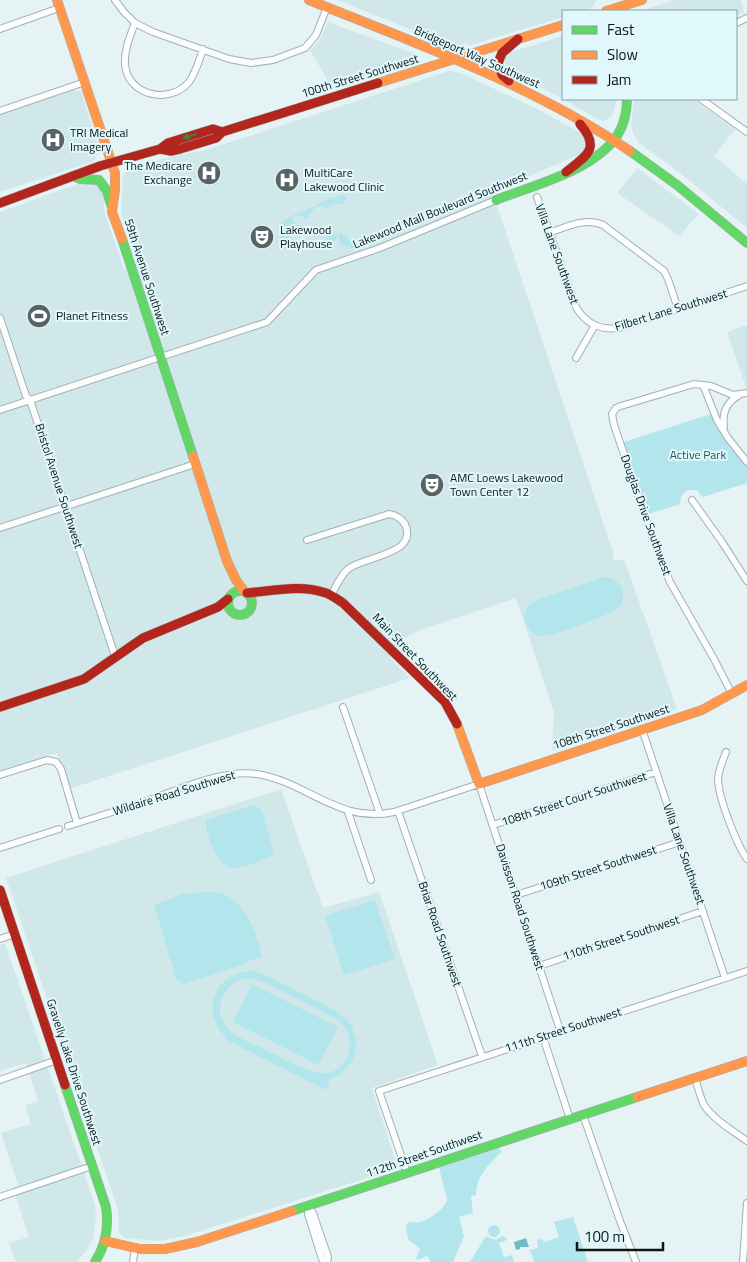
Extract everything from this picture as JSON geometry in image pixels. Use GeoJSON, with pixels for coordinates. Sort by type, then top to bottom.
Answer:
{"type":"FeatureCollection","features":[{"type":"Feature","properties":{"kind":"street"},"geometry":{"type":"LineString","coordinates":[[115,0],[135,23],[153,32],[229,59],[251,63],[283,57],[305,48],[316,35],[327,8]]}},
{"type":"Feature","properties":{"kind":"street","name":"Bridgeport Way Southwest"},"geometry":{"type":"LineString","coordinates":[[309,0],[456,59],[520,89],[573,117],[614,141],[688,193],[747,243]]}},
{"type":"Feature","properties":{"kind":"street"},"geometry":{"type":"LineString","coordinates":[[612,8],[642,0]]}},
{"type":"Feature","properties":{"kind":"street"},"geometry":{"type":"LineString","coordinates":[[0,30],[58,4]]}},
{"type":"Feature","properties":{"kind":"street","name":"59th Avenue Southwest"},"geometry":{"type":"LineString","coordinates":[[58,4],[112,164],[115,190],[112,212],[227,561],[236,580],[246,592]]}},
{"type":"Feature","properties":{"kind":"street"},"geometry":{"type":"LineString","coordinates":[[135,23],[126,51],[125,64],[128,76],[147,93],[167,95],[182,88],[190,80],[203,50]]}},
{"type":"Feature","properties":{"kind":"street","name":"100th Street Southwest"},"geometry":{"type":"LineString","coordinates":[[0,203],[73,176],[160,149],[168,142],[212,129],[222,132],[562,25]]}},
{"type":"Feature","properties":{"kind":"street"},"geometry":{"type":"LineString","coordinates":[[518,39],[503,50],[498,62],[502,75],[520,89]]}},
{"type":"Feature","properties":{"kind":"street"},"geometry":{"type":"LineString","coordinates":[[0,111],[85,82]]}},
{"type":"Feature","properties":{"kind":"street"},"geometry":{"type":"LineString","coordinates":[[614,141],[622,126],[627,100]]}},
{"type":"Feature","properties":{"kind":"street"},"geometry":{"type":"LineString","coordinates":[[702,100],[747,132]]}},
{"type":"Feature","properties":{"kind":"street"},"geometry":{"type":"LineString","coordinates":[[566,172],[587,155],[592,144],[589,133],[573,117]]}},
{"type":"Feature","properties":{"kind":"street","name":"Lakewood Mall Boulevard Southwest"},"geometry":{"type":"LineString","coordinates":[[0,410],[267,322],[316,270],[380,248],[566,172],[595,157],[614,141]]}},
{"type":"Feature","properties":{"kind":"street"},"geometry":{"type":"LineString","coordinates":[[73,176],[80,179],[96,180],[102,183],[108,191],[112,212]]}},
{"type":"Feature","properties":{"kind":"street","name":"Villa Lane Southwest"},"geometry":{"type":"LineString","coordinates":[[537,197],[576,307],[582,317],[595,326]]}},
{"type":"Feature","properties":{"kind":"street"},"geometry":{"type":"LineString","coordinates":[[549,233],[582,222],[593,222],[603,225],[664,270],[678,309]]}},
{"type":"Feature","properties":{"kind":"street","name":"Filbert Lane Southwest"},"geometry":{"type":"LineString","coordinates":[[595,326],[606,329],[618,328],[747,286]]}},
{"type":"Feature","properties":{"kind":"street","name":"Bristol Avenue Southwest"},"geometry":{"type":"LineString","coordinates":[[0,318],[26,396],[30,400],[116,656]]}},
{"type":"Feature","properties":{"kind":"street"},"geometry":{"type":"LineString","coordinates":[[576,358],[595,326]]}},
{"type":"Feature","properties":{"kind":"street"},"geometry":{"type":"LineString","coordinates":[[703,385],[728,394],[739,395],[747,393]]}},
{"type":"Feature","properties":{"kind":"street"},"geometry":{"type":"LineString","coordinates":[[703,385],[728,438],[747,462]]}},
{"type":"Feature","properties":{"kind":"street","name":"Douglas Drive Southwest"},"geometry":{"type":"LineString","coordinates":[[703,385],[683,386],[621,406],[613,411],[612,416],[663,566],[732,694]]}},
{"type":"Feature","properties":{"kind":"street"},"geometry":{"type":"LineString","coordinates":[[728,438],[723,424],[724,413],[730,401],[739,395]]}},
{"type":"Feature","properties":{"kind":"street"},"geometry":{"type":"LineString","coordinates":[[0,528],[195,464]]}},
{"type":"Feature","properties":{"kind":"street"},"geometry":{"type":"LineString","coordinates":[[692,500],[747,581]]}},
{"type":"Feature","properties":{"kind":"street"},"geometry":{"type":"LineString","coordinates":[[307,540],[389,514],[400,518],[404,524],[407,536],[404,544],[390,552],[348,569],[331,596]]}},
{"type":"Feature","properties":{"kind":"street","name":"59th Avenue Southwest"},"geometry":{"type":"LineString","coordinates":[[227,561],[230,596]]}},
{"type":"Feature","properties":{"kind":"street","name":"Main Street Southwest"},"geometry":{"type":"LineString","coordinates":[[246,592],[260,592],[280,588],[318,591],[331,596],[353,611],[445,702],[460,729],[479,784]]}},
{"type":"Feature","properties":{"kind":"street","name":"Main Street Southwest"},"geometry":{"type":"LineString","coordinates":[[252,607],[262,598],[293,588]]}},
{"type":"Feature","properties":{"kind":"street"},"geometry":{"type":"LineString","coordinates":[[0,706],[80,680],[92,674],[143,638],[188,619],[218,607],[237,590],[246,592],[252,599],[252,607],[243,615],[232,612],[220,612],[200,618],[188,619]]}},
{"type":"Feature","properties":{"kind":"street"},"geometry":{"type":"LineString","coordinates":[[230,596],[228,606],[232,612]]}},
{"type":"Feature","properties":{"kind":"street","name":"108th Street Southwest"},"geometry":{"type":"LineString","coordinates":[[479,784],[702,710],[747,685]]}},
{"type":"Feature","properties":{"kind":"street"},"geometry":{"type":"LineString","coordinates":[[344,707],[380,814]]}},
{"type":"Feature","properties":{"kind":"street","name":"Villa Lane Southwest"},"geometry":{"type":"LineString","coordinates":[[642,729],[725,978]]}},
{"type":"Feature","properties":{"kind":"street"},"geometry":{"type":"LineString","coordinates":[[726,752],[720,767],[719,787],[736,838],[747,859]]}},
{"type":"Feature","properties":{"kind":"street"},"geometry":{"type":"LineString","coordinates":[[0,775],[47,760],[56,762],[60,769],[77,823]]}},
{"type":"Feature","properties":{"kind":"street","name":"108th Street Court Southwest"},"geometry":{"type":"LineString","coordinates":[[493,826],[656,772]]}},
{"type":"Feature","properties":{"kind":"street","name":"Wildaire Road Southwest"},"geometry":{"type":"LineString","coordinates":[[68,826],[196,784],[226,775],[241,773],[273,779],[348,812],[363,814],[398,811],[479,784]]}},
{"type":"Feature","properties":{"kind":"street","name":"Davisson Road Southwest"},"geometry":{"type":"LineString","coordinates":[[479,784],[560,1030]]}},
{"type":"Feature","properties":{"kind":"street","name":"Briar Road Southwest"},"geometry":{"type":"LineString","coordinates":[[398,811],[482,1056]]}},
{"type":"Feature","properties":{"kind":"street"},"geometry":{"type":"LineString","coordinates":[[348,812],[371,880]]}},
{"type":"Feature","properties":{"kind":"street"},"geometry":{"type":"LineString","coordinates":[[0,848],[59,829]]}},
{"type":"Feature","properties":{"kind":"street","name":"109th Street Southwest"},"geometry":{"type":"LineString","coordinates":[[516,895],[680,842]]}},
{"type":"Feature","properties":{"kind":"street","name":"Gravelly Lake Drive Southwest"},"geometry":{"type":"LineString","coordinates":[[0,890],[108,1215],[108,1232],[95,1262]]}},
{"type":"Feature","properties":{"kind":"street","name":"110th Street Southwest"},"geometry":{"type":"LineString","coordinates":[[539,966],[703,911]]}},
{"type":"Feature","properties":{"kind":"street"},"geometry":{"type":"LineString","coordinates":[[0,939],[15,934]]}},
{"type":"Feature","properties":{"kind":"street","name":"111th Street Southwest"},"geometry":{"type":"LineString","coordinates":[[407,1173],[379,1091],[560,1030],[747,971]]}},
{"type":"Feature","properties":{"kind":"street"},"geometry":{"type":"LineString","coordinates":[[543,1037],[570,1119]]}},
{"type":"Feature","properties":{"kind":"street"},"geometry":{"type":"LineString","coordinates":[[0,1080],[57,1060]]}},
{"type":"Feature","properties":{"kind":"street","name":"112th Street Southwest"},"geometry":{"type":"LineString","coordinates":[[105,1241],[153,1250],[182,1246],[747,1061]]}},
{"type":"Feature","properties":{"kind":"street"},"geometry":{"type":"LineString","coordinates":[[695,1078],[708,1110],[747,1141]]}},
{"type":"Feature","properties":{"kind":"street"},"geometry":{"type":"LineString","coordinates":[[583,1115],[636,1262]]}},
{"type":"Feature","properties":{"kind":"street"},"geometry":{"type":"LineString","coordinates":[[0,1197],[92,1166]]}},
{"type":"Feature","properties":{"kind":"street"},"geometry":{"type":"LineString","coordinates":[[743,1262],[747,1203]]}},
{"type":"Feature","properties":{"kind":"street"},"geometry":{"type":"LineString","coordinates":[[308,1206],[313,1213],[328,1257],[327,1262]]}},
{"type":"Feature","properties":{"kind":"street"},"geometry":{"type":"LineString","coordinates":[[133,1262],[135,1248]]}},
{"type":"Feature","properties":{"kind":"shaded area"},"geometry":{"type":"Polygon","coordinates":[[[337,0],[597,0],[592,8],[585,10],[562,10],[562,17],[468,46],[467,43],[455,47],[337,0]]]}},
{"type":"Feature","properties":{"kind":"shaded area"},"geometry":{"type":"Polygon","coordinates":[[[675,0],[741,0],[744,12],[737,16],[737,10],[643,10],[675,0]]]}},
{"type":"Feature","properties":{"kind":"shaded area"},"geometry":{"type":"Polygon","coordinates":[[[328,22],[415,54],[416,59],[331,86],[310,50],[319,41],[328,22]]]}},
{"type":"Feature","properties":{"kind":"shaded area"},"geometry":{"type":"Polygon","coordinates":[[[562,36],[562,98],[508,72],[504,67],[505,57],[511,52],[562,36]]]}},
{"type":"Feature","properties":{"kind":"shaded area"},"geometry":{"type":"Polygon","coordinates":[[[449,71],[461,73],[535,108],[585,135],[588,147],[582,154],[538,172],[493,194],[613,552],[613,561],[624,559],[677,709],[552,750],[554,712],[516,598],[417,631],[407,637],[398,645],[390,658],[410,678],[69,789],[57,753],[0,771],[0,212],[83,182],[95,183],[104,192],[104,211],[124,269],[137,264],[121,213],[123,177],[129,168],[160,159],[201,151],[449,71]]]}},
{"type":"Feature","properties":{"kind":"shaded area"},"geometry":{"type":"Polygon","coordinates":[[[70,90],[81,91],[100,150],[94,161],[0,192],[0,113],[70,90]]]}},
{"type":"Feature","properties":{"kind":"shaded area"},"geometry":{"type":"Polygon","coordinates":[[[565,100],[616,100],[611,117],[604,121],[565,100]]]}},
{"type":"Feature","properties":{"kind":"shaded area"},"geometry":{"type":"Polygon","coordinates":[[[634,100],[693,100],[735,129],[714,156],[747,184],[747,228],[680,173],[639,143],[631,126],[634,100]]]}},
{"type":"Feature","properties":{"kind":"shaded area"},"geometry":{"type":"Polygon","coordinates":[[[637,168],[699,214],[679,236],[617,193],[637,168]]]}},
{"type":"Feature","properties":{"kind":"shaded area"},"geometry":{"type":"Polygon","coordinates":[[[747,325],[747,387],[746,387],[727,332],[747,325]]]}},
{"type":"Feature","properties":{"kind":"shaded area"},"geometry":{"type":"Polygon","coordinates":[[[281,789],[323,908],[379,892],[438,1065],[372,1088],[398,1168],[185,1236],[157,1241],[124,1238],[119,1233],[118,1210],[6,878],[281,789]]]}},
{"type":"Feature","properties":{"kind":"shaded area"},"geometry":{"type":"Polygon","coordinates":[[[5,943],[95,1205],[96,1217],[93,1238],[87,1250],[77,1262],[16,1262],[9,1243],[29,1237],[13,1188],[18,1185],[1,1133],[31,1124],[25,1105],[38,1101],[26,1063],[0,1071],[0,945],[5,943]]]}},
{"type":"Feature","properties":{"kind":"shaded area"},"geometry":{"type":"Polygon","coordinates":[[[526,1238],[529,1247],[520,1247],[520,1249],[516,1250],[514,1242],[526,1238]]]}},
{"type":"Feature","properties":{"kind":"green space"},"geometry":{"type":"Polygon","coordinates":[[[344,195],[347,198],[343,204],[332,204],[326,208],[316,207],[307,219],[298,215],[292,217],[298,228],[289,237],[290,247],[288,250],[287,248],[283,250],[278,229],[282,222],[325,200],[344,195]]]}},
{"type":"Feature","properties":{"kind":"green space"},"geometry":{"type":"Polygon","coordinates":[[[339,232],[347,237],[355,248],[346,247],[339,243],[339,232]]]}},
{"type":"Feature","properties":{"kind":"green space"},"geometry":{"type":"Polygon","coordinates":[[[338,234],[334,244],[333,241],[329,245],[322,242],[329,235],[338,234]]]}},
{"type":"Feature","properties":{"kind":"green space","name":"Active Park"},"geometry":{"type":"Polygon","coordinates":[[[714,413],[747,462],[747,483],[703,497],[696,490],[687,490],[681,496],[680,504],[645,515],[621,443],[714,413]]]}},
{"type":"Feature","properties":{"kind":"green space"},"geometry":{"type":"Polygon","coordinates":[[[603,577],[615,580],[622,589],[623,600],[615,611],[546,636],[536,635],[528,628],[525,615],[526,609],[532,602],[603,577]]]}},
{"type":"Feature","properties":{"kind":"green space"},"geometry":{"type":"Polygon","coordinates":[[[255,805],[262,810],[274,855],[255,863],[232,869],[216,854],[205,820],[255,805]]]}},
{"type":"Feature","properties":{"kind":"green space"},"geometry":{"type":"Polygon","coordinates":[[[221,893],[238,904],[254,929],[262,956],[225,971],[183,984],[176,978],[154,905],[183,894],[221,893]]]}},
{"type":"Feature","properties":{"kind":"green space"},"geometry":{"type":"Polygon","coordinates":[[[375,900],[395,959],[344,975],[325,916],[375,900]]]}},
{"type":"Feature","properties":{"kind":"green space"},"geometry":{"type":"Polygon","coordinates":[[[254,971],[266,975],[337,1011],[351,1024],[357,1042],[353,1061],[340,1075],[327,1080],[330,1082],[326,1090],[225,1039],[226,1037],[218,1027],[213,1016],[215,994],[230,977],[241,972],[254,971]],[[243,979],[236,982],[225,993],[222,1000],[220,1007],[223,1021],[232,1032],[289,1062],[313,1071],[324,1073],[335,1071],[343,1064],[349,1051],[350,1042],[346,1030],[338,1020],[263,982],[243,979]]]}},
{"type":"Feature","properties":{"kind":"green space"},"geometry":{"type":"Polygon","coordinates":[[[252,984],[338,1027],[318,1065],[233,1022],[252,984]]]}},
{"type":"Feature","properties":{"kind":"green space"},"geometry":{"type":"Polygon","coordinates":[[[499,1148],[502,1151],[488,1165],[478,1182],[476,1195],[471,1196],[473,1213],[459,1217],[464,1236],[453,1262],[431,1262],[427,1256],[417,1260],[420,1249],[408,1239],[406,1225],[410,1222],[420,1222],[430,1218],[446,1202],[447,1199],[439,1168],[499,1148]]]}},
{"type":"Feature","properties":{"kind":"green space"},"geometry":{"type":"Polygon","coordinates":[[[573,1217],[588,1262],[532,1262],[534,1261],[530,1250],[538,1248],[537,1240],[542,1239],[544,1242],[559,1237],[554,1222],[573,1217]]]}},
{"type":"Feature","properties":{"kind":"green space"},"geometry":{"type":"Polygon","coordinates":[[[494,1225],[500,1231],[494,1237],[488,1231],[494,1225]]]}},
{"type":"Feature","properties":{"kind":"green space"},"geometry":{"type":"Polygon","coordinates":[[[486,1236],[494,1239],[502,1236],[506,1238],[507,1240],[499,1243],[504,1257],[512,1255],[514,1262],[470,1262],[486,1236]]]}},
{"type":"Feature","properties":{"kind":"traffic: fast"},"geometry":{"type":"LineString","coordinates":[[496,200],[562,176],[593,159],[617,136],[625,118],[627,100]]}},
{"type":"Feature","properties":{"kind":"traffic: fast"},"geometry":{"type":"LineString","coordinates":[[630,151],[677,185],[747,243]]}},
{"type":"Feature","properties":{"kind":"traffic: fast"},"geometry":{"type":"LineString","coordinates":[[73,176],[80,179],[99,180],[107,191],[111,205]]}},
{"type":"Feature","properties":{"kind":"traffic: fast"},"geometry":{"type":"LineString","coordinates":[[122,239],[193,456]]}},
{"type":"Feature","properties":{"kind":"traffic: fast"},"geometry":{"type":"LineString","coordinates":[[240,591],[249,594],[252,603],[249,612],[240,615],[231,612],[228,603],[231,594],[240,591]]}},
{"type":"Feature","properties":{"kind":"traffic: fast"},"geometry":{"type":"LineString","coordinates":[[65,1085],[106,1207],[106,1236],[95,1262]]}},
{"type":"Feature","properties":{"kind":"traffic: fast"},"geometry":{"type":"LineString","coordinates":[[292,1211],[637,1097]]}},
{"type":"Feature","properties":{"kind":"traffic: slow"},"geometry":{"type":"LineString","coordinates":[[57,0],[115,173],[112,212],[122,239]]}},
{"type":"Feature","properties":{"kind":"traffic: slow"},"geometry":{"type":"LineString","coordinates":[[309,0],[474,67],[554,106],[593,127],[630,151]]}},
{"type":"Feature","properties":{"kind":"traffic: slow"},"geometry":{"type":"LineString","coordinates":[[609,10],[642,0]]}},
{"type":"Feature","properties":{"kind":"traffic: slow"},"geometry":{"type":"LineString","coordinates":[[378,83],[562,25]]}},
{"type":"Feature","properties":{"kind":"traffic: slow"},"geometry":{"type":"LineString","coordinates":[[193,456],[227,561],[236,580],[244,591]]}},
{"type":"Feature","properties":{"kind":"traffic: slow"},"geometry":{"type":"LineString","coordinates":[[457,724],[479,784],[702,710],[747,685]]}},
{"type":"Feature","properties":{"kind":"traffic: slow"},"geometry":{"type":"LineString","coordinates":[[637,1097],[747,1061]]}},
{"type":"Feature","properties":{"kind":"traffic: slow"},"geometry":{"type":"LineString","coordinates":[[105,1241],[140,1249],[165,1249],[197,1242],[292,1211]]}},
{"type":"Feature","properties":{"kind":"traffic: jam"},"geometry":{"type":"LineString","coordinates":[[509,81],[502,75],[498,63],[502,53],[518,39]]}},
{"type":"Feature","properties":{"kind":"traffic: jam"},"geometry":{"type":"LineString","coordinates":[[0,203],[100,166],[160,149],[171,151],[180,149],[216,138],[222,132],[378,83]]}},
{"type":"Feature","properties":{"kind":"traffic: jam"},"geometry":{"type":"LineString","coordinates":[[566,172],[589,151],[590,139],[580,124]]}},
{"type":"Feature","properties":{"kind":"traffic: jam"},"geometry":{"type":"LineString","coordinates":[[160,149],[168,143],[213,129],[222,132]]}},
{"type":"Feature","properties":{"kind":"traffic: jam"},"geometry":{"type":"LineString","coordinates":[[247,593],[306,589],[316,590],[333,596],[343,603],[445,702],[457,724]]}},
{"type":"Feature","properties":{"kind":"traffic: jam"},"geometry":{"type":"LineString","coordinates":[[0,707],[84,679],[143,638],[218,607],[228,599]]}},
{"type":"Feature","properties":{"kind":"traffic: jam"},"geometry":{"type":"LineString","coordinates":[[0,890],[65,1085]]}},
{"type":"Feature","properties":{"kind":"place","name":"TRI Medical Imagery"},"geometry":{"type":"Point","coordinates":[53,140]}},
{"type":"Feature","properties":{"kind":"place","name":"The Medicare Exchange"},"geometry":{"type":"Point","coordinates":[209,173]}},
{"type":"Feature","properties":{"kind":"place","name":"MultiCare Lakewood Clinic"},"geometry":{"type":"Point","coordinates":[287,180]}},
{"type":"Feature","properties":{"kind":"place","name":"Lakewood Playhouse"},"geometry":{"type":"Point","coordinates":[262,237]}},
{"type":"Feature","properties":{"kind":"place","name":"Planet Fitness"},"geometry":{"type":"Point","coordinates":[39,316]}},
{"type":"Feature","properties":{"kind":"place","name":"AMC Loews Lakewood Town Center 12"},"geometry":{"type":"Point","coordinates":[432,485]}}]}
